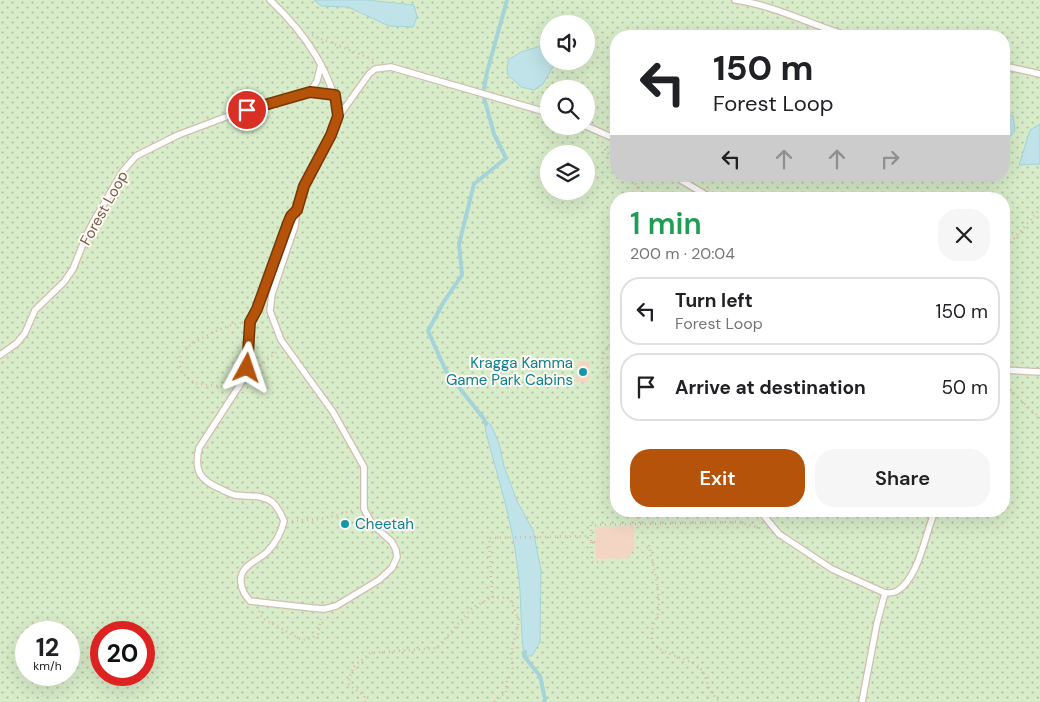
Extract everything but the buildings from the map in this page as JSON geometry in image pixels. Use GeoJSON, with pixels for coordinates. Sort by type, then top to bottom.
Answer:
{"type":"FeatureCollection","features":[{"type":"Feature","properties":{"kind":"lane"},"geometry":{"type":"LineString","coordinates":[[270,0],[295,27],[321,65],[335,95],[338,116]]}},
{"type":"Feature","properties":{"kind":"lane"},"geometry":{"type":"LineString","coordinates":[[735,0],[755,3],[828,30]]}},
{"type":"Feature","properties":{"kind":"lane"},"geometry":{"type":"LineString","coordinates":[[310,92],[317,81],[321,65]]}},
{"type":"Feature","properties":{"kind":"lane"},"geometry":{"type":"LineString","coordinates":[[297,210],[291,216],[288,223],[257,309],[250,322],[247,368],[243,380],[199,448],[196,461],[197,470],[203,479],[213,486],[234,495],[257,496],[271,500],[278,508],[284,521],[281,533],[275,544],[245,568],[241,576],[244,595],[250,601],[324,609],[336,606],[379,580],[392,568],[397,558],[392,542],[372,524],[364,509],[364,467],[333,412],[285,347],[275,329],[270,311],[272,294],[295,226],[297,210],[304,186],[331,135],[338,116],[369,74],[375,70],[390,67],[540,110]]}},
{"type":"Feature","properties":{"kind":"lane"},"geometry":{"type":"LineString","coordinates":[[1010,67],[1040,74]]}},
{"type":"Feature","properties":{"kind":"lane","name":"Forest Loop"},"geometry":{"type":"LineString","coordinates":[[0,355],[17,343],[25,333],[35,310],[64,282],[73,269],[95,219],[123,171],[136,156],[178,135],[310,92],[335,95]]}},
{"type":"Feature","properties":{"kind":"lane"},"geometry":{"type":"LineString","coordinates":[[595,130],[610,136]]}},
{"type":"Feature","properties":{"kind":"lane"},"geometry":{"type":"LineString","coordinates":[[684,182],[702,192]]}},
{"type":"Feature","properties":{"kind":"lane"},"geometry":{"type":"LineString","coordinates":[[257,309],[270,311]]}},
{"type":"Feature","properties":{"kind":"lane"},"geometry":{"type":"LineString","coordinates":[[1010,370],[1040,372]]}},
{"type":"Feature","properties":{"kind":"lane"},"geometry":{"type":"LineString","coordinates":[[765,517],[779,534],[832,569],[885,593],[896,591],[906,582],[914,568],[933,517]]}},
{"type":"Feature","properties":{"kind":"lane"},"geometry":{"type":"LineString","coordinates":[[862,702],[877,623],[885,593]]}},
{"type":"Feature","properties":{"kind":"path"},"geometry":{"type":"LineString","coordinates":[[312,35],[390,67]]}},
{"type":"Feature","properties":{"kind":"path"},"geometry":{"type":"LineString","coordinates":[[596,141],[610,156]]}},
{"type":"Feature","properties":{"kind":"path"},"geometry":{"type":"LineString","coordinates":[[634,182],[642,192]]}},
{"type":"Feature","properties":{"kind":"path"},"geometry":{"type":"LineString","coordinates":[[1010,243],[1040,209]]}},
{"type":"Feature","properties":{"kind":"path"},"geometry":{"type":"LineString","coordinates":[[236,391],[222,386],[198,384],[189,379],[180,370],[180,358],[184,350],[217,330],[234,324],[250,322]]}},
{"type":"Feature","properties":{"kind":"path"},"geometry":{"type":"LineString","coordinates":[[610,344],[602,357],[602,367],[610,376]]}},
{"type":"Feature","properties":{"kind":"path"},"geometry":{"type":"LineString","coordinates":[[243,380],[276,352],[285,347]]}},
{"type":"Feature","properties":{"kind":"path"},"geometry":{"type":"LineString","coordinates":[[1010,390],[1040,418]]}},
{"type":"Feature","properties":{"kind":"path"},"geometry":{"type":"LineString","coordinates":[[284,521],[321,519],[364,509]]}},
{"type":"Feature","properties":{"kind":"path"},"geometry":{"type":"LineString","coordinates":[[639,517],[639,522]]}},
{"type":"Feature","properties":{"kind":"path"},"geometry":{"type":"LineString","coordinates":[[605,562],[592,562],[591,525],[623,525],[639,522],[671,524],[739,522],[779,534]]}},
{"type":"Feature","properties":{"kind":"path"},"geometry":{"type":"LineString","coordinates":[[492,597],[490,538],[590,536]]}},
{"type":"Feature","properties":{"kind":"path"},"geometry":{"type":"LineString","coordinates":[[591,542],[596,542]]}},
{"type":"Feature","properties":{"kind":"path"},"geometry":{"type":"LineString","coordinates":[[649,545],[659,609],[652,630],[652,641],[655,646],[670,654],[688,660],[703,669],[711,693],[720,702]]}},
{"type":"Feature","properties":{"kind":"path"},"geometry":{"type":"LineString","coordinates":[[366,702],[364,696],[348,684],[354,667],[370,653],[437,648],[472,608],[492,597],[510,598],[519,620],[511,654],[513,672],[506,683],[506,692],[494,702]]}},
{"type":"Feature","properties":{"kind":"path"},"geometry":{"type":"LineString","coordinates":[[250,601],[257,608],[262,618],[302,640],[312,638],[318,634],[324,609]]}},
{"type":"Feature","properties":{"kind":"green space"},"geometry":{"type":"Polygon","coordinates":[[[0,0],[1040,0],[1040,702],[0,702],[0,0]]]}},
{"type":"Feature","properties":{"kind":"water"},"geometry":{"type":"Polygon","coordinates":[[[314,0],[367,0],[414,5],[417,17],[413,27],[389,26],[348,7],[321,6],[314,0]]]}},
{"type":"Feature","properties":{"kind":"water"},"geometry":{"type":"Polygon","coordinates":[[[540,46],[540,70],[551,70],[545,80],[540,80],[540,86],[534,90],[521,87],[507,74],[508,60],[521,52],[540,46]]]}},
{"type":"Feature","properties":{"kind":"water"},"geometry":{"type":"Polygon","coordinates":[[[1010,114],[1013,116],[1015,130],[1010,137],[1010,114]]]}},
{"type":"Feature","properties":{"kind":"water"},"geometry":{"type":"Polygon","coordinates":[[[1040,124],[1040,164],[1019,165],[1030,130],[1040,124]]]}},
{"type":"Feature","properties":{"kind":"water"},"geometry":{"type":"Polygon","coordinates":[[[484,419],[491,425],[499,443],[504,466],[517,501],[533,530],[541,570],[540,642],[532,656],[524,656],[516,553],[484,419]]]}},
{"type":"Feature","properties":{"kind":"waterway"},"geometry":{"type":"LineString","coordinates":[[486,424],[446,371],[428,331],[443,303],[462,275],[459,244],[474,184],[506,158],[494,134],[483,94],[487,72],[507,0]]}},
{"type":"Feature","properties":{"kind":"waterway"},"geometry":{"type":"LineString","coordinates":[[525,652],[524,656],[540,676],[544,702]]}},
{"type":"Feature","properties":{"kind":"place","name":"Kragga Kamma Game Park Cabins"},"geometry":{"type":"Point","coordinates":[583,372]}},
{"type":"Feature","properties":{"kind":"place","name":"Cheetah"},"geometry":{"type":"Point","coordinates":[345,524]}},
{"type":"Feature","properties":{"kind":"route"},"geometry":{"type":"LineString","coordinates":[[247,110],[310,92],[335,95],[338,116],[331,135],[304,186],[297,210],[291,216],[288,223],[257,309],[250,322],[247,368]]}}]}
